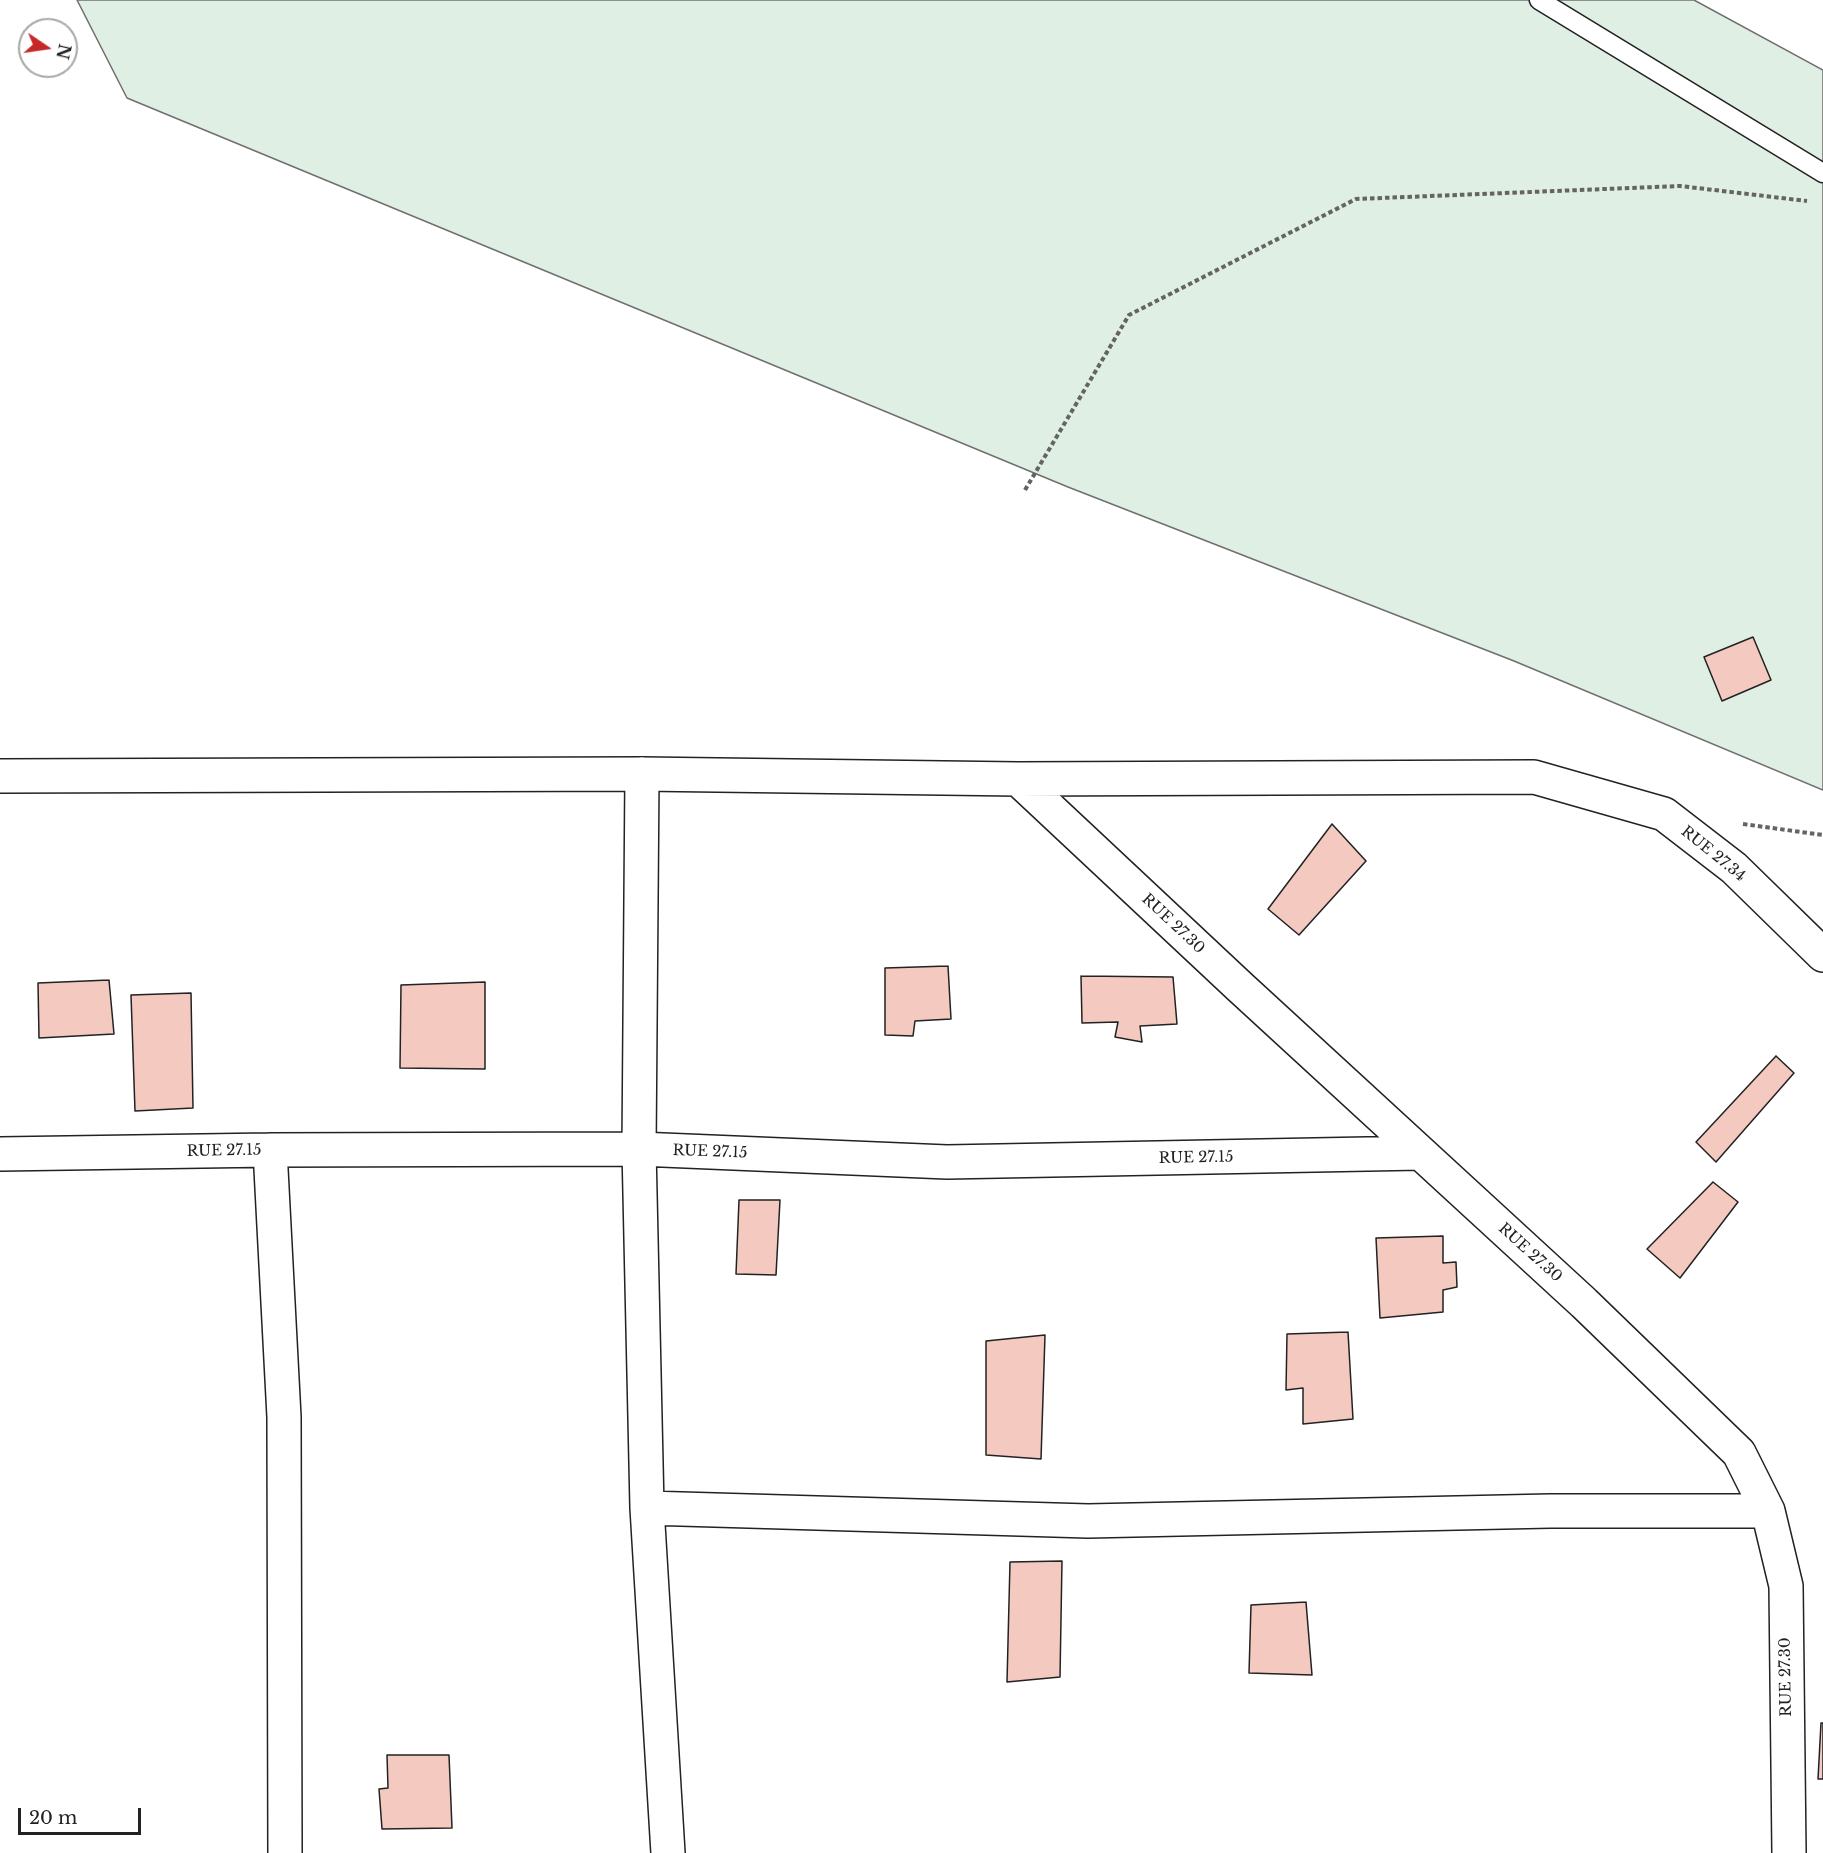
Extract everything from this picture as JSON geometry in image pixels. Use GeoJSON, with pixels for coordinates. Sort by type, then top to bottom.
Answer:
{"type":"FeatureCollection","features":[{"type":"Feature","properties":{"kind":"street","name":"RUE 27.34"},"geometry":{"type":"LineString","coordinates":[[0,776],[642,774],[1018,779],[1534,777],[1664,814],[1734,868],[1823,955]]}},
{"type":"Feature","properties":{"kind":"street"},"geometry":{"type":"LineString","coordinates":[[642,774],[639,1149],[647,1508],[668,1853]]}},
{"type":"Feature","properties":{"kind":"street","name":"RUE 27.30"},"geometry":{"type":"LineString","coordinates":[[1018,779],[1584,1303],[1739,1453],[1768,1511],[1786,1586],[1789,1853]]}},
{"type":"Feature","properties":{"kind":"street","name":"RUE 27.15"},"geometry":{"type":"LineString","coordinates":[[0,1154],[270,1150],[639,1149],[947,1162],[1420,1153]]}},
{"type":"Feature","properties":{"kind":"street"},"geometry":{"type":"LineString","coordinates":[[270,1150],[284,1417],[285,1853]]}},
{"type":"Feature","properties":{"kind":"street"},"geometry":{"type":"LineString","coordinates":[[647,1508],[1088,1521],[1550,1511],[1768,1511]]}},
{"type":"Feature","properties":{"kind":"lane"},"geometry":{"type":"LineString","coordinates":[[1539,0],[1823,173]]}},
{"type":"Feature","properties":{"kind":"path"},"geometry":{"type":"LineString","coordinates":[[1026,490],[1129,315],[1356,199],[1680,186],[1812,201]]}},
{"type":"Feature","properties":{"kind":"green space"},"geometry":{"type":"Polygon","coordinates":[[[77,0],[1694,0],[1823,70],[1823,790],[1514,661],[1068,487],[127,98],[77,0]]]}},
{"type":"Feature","properties":{"kind":"building"},"geometry":{"type":"Polygon","coordinates":[[[1753,637],[1771,680],[1722,701],[1704,657],[1753,637]]]}},
{"type":"Feature","properties":{"kind":"building"},"geometry":{"type":"Polygon","coordinates":[[[1332,824],[1366,861],[1299,935],[1268,909],[1332,824]]]}},
{"type":"Feature","properties":{"kind":"building"},"geometry":{"type":"Polygon","coordinates":[[[948,966],[951,1019],[915,1021],[913,1036],[885,1035],[885,968],[948,966]]]}},
{"type":"Feature","properties":{"kind":"building"},"geometry":{"type":"Polygon","coordinates":[[[1081,976],[1173,977],[1177,1024],[1140,1026],[1142,1042],[1115,1037],[1118,1022],[1082,1023],[1081,976]]]}},
{"type":"Feature","properties":{"kind":"building"},"geometry":{"type":"Polygon","coordinates":[[[109,980],[114,1034],[39,1038],[38,983],[109,980]]]}},
{"type":"Feature","properties":{"kind":"building"},"geometry":{"type":"Polygon","coordinates":[[[485,982],[485,1069],[400,1068],[401,985],[485,982]]]}},
{"type":"Feature","properties":{"kind":"building"},"geometry":{"type":"Polygon","coordinates":[[[191,993],[193,1108],[135,1111],[131,995],[191,993]]]}},
{"type":"Feature","properties":{"kind":"building"},"geometry":{"type":"Polygon","coordinates":[[[1776,1056],[1794,1073],[1716,1162],[1696,1142],[1776,1056]]]}},
{"type":"Feature","properties":{"kind":"building"},"geometry":{"type":"Polygon","coordinates":[[[1713,1182],[1738,1202],[1680,1278],[1647,1249],[1713,1182]]]}},
{"type":"Feature","properties":{"kind":"building"},"geometry":{"type":"Polygon","coordinates":[[[739,1200],[780,1200],[776,1275],[736,1274],[739,1200]]]}},
{"type":"Feature","properties":{"kind":"building"},"geometry":{"type":"Polygon","coordinates":[[[1443,1236],[1443,1263],[1456,1262],[1457,1287],[1443,1290],[1443,1312],[1380,1318],[1376,1238],[1443,1236]]]}},
{"type":"Feature","properties":{"kind":"building"},"geometry":{"type":"Polygon","coordinates":[[[1348,1332],[1353,1419],[1303,1424],[1303,1388],[1286,1390],[1287,1334],[1348,1332]]]}},
{"type":"Feature","properties":{"kind":"building"},"geometry":{"type":"Polygon","coordinates":[[[1045,1335],[1041,1459],[986,1455],[986,1341],[1045,1335]]]}},
{"type":"Feature","properties":{"kind":"building"},"geometry":{"type":"Polygon","coordinates":[[[1062,1561],[1060,1677],[1007,1682],[1010,1562],[1062,1561]]]}},
{"type":"Feature","properties":{"kind":"building"},"geometry":{"type":"Polygon","coordinates":[[[1306,1602],[1312,1675],[1249,1673],[1251,1605],[1306,1602]]]}},
{"type":"Feature","properties":{"kind":"building"},"geometry":{"type":"Polygon","coordinates":[[[1821,1723],[1823,1723],[1823,1779],[1818,1779],[1821,1723]]]}},
{"type":"Feature","properties":{"kind":"building"},"geometry":{"type":"Polygon","coordinates":[[[387,1755],[449,1755],[452,1828],[382,1829],[379,1789],[388,1788],[387,1755]]]}}]}
